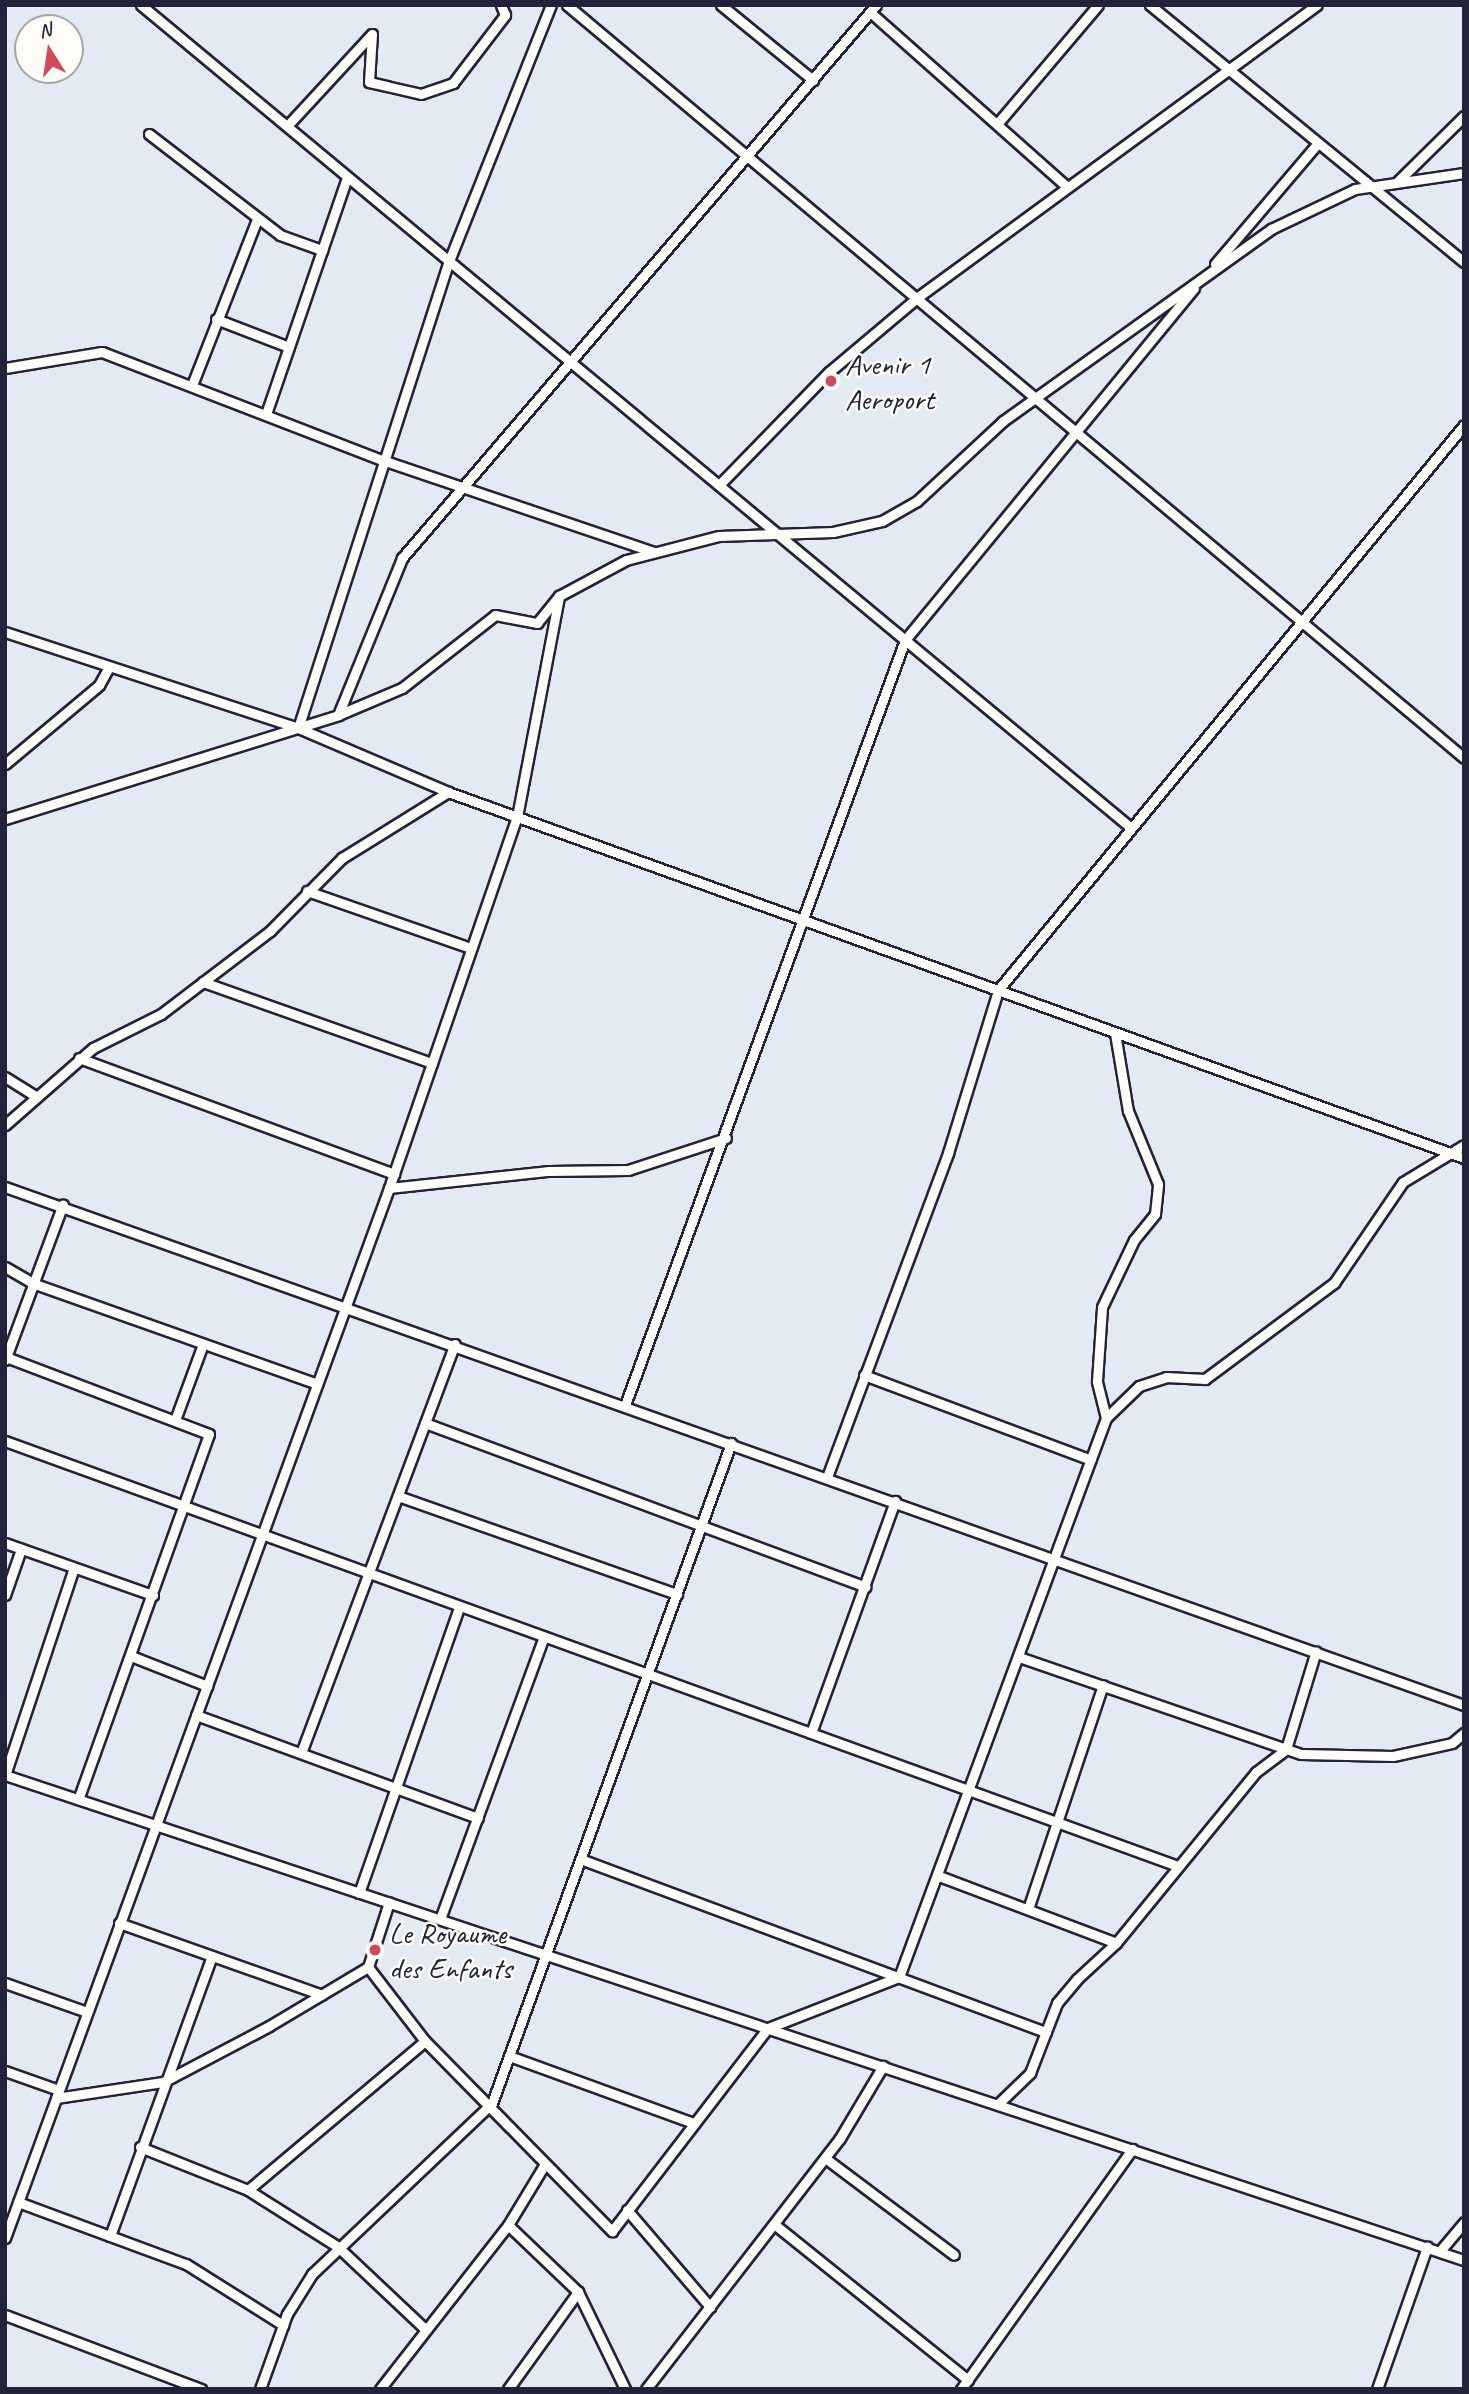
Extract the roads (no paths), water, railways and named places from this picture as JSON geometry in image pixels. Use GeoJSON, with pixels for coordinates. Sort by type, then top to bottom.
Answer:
{"type":"FeatureCollection","features":[{"type":"Feature","properties":{"kind":"street"},"geometry":{"type":"LineString","coordinates":[[141,5],[782,535],[1130,827]]}},
{"type":"Feature","properties":{"kind":"street"},"geometry":{"type":"LineString","coordinates":[[288,127],[372,34],[369,82],[421,94],[453,83],[505,15],[501,5]]}},
{"type":"Feature","properties":{"kind":"street"},"geometry":{"type":"LineString","coordinates":[[298,728],[449,261],[551,5]]}},
{"type":"Feature","properties":{"kind":"street"},"geometry":{"type":"LineString","coordinates":[[567,5],[747,157],[1075,425],[1464,758]]}},
{"type":"Feature","properties":{"kind":"street"},"geometry":{"type":"LineString","coordinates":[[720,5],[813,80]]}},
{"type":"Feature","properties":{"kind":"street"},"geometry":{"type":"LineString","coordinates":[[997,124],[1098,5]]}},
{"type":"Feature","properties":{"kind":"street"},"geometry":{"type":"LineString","coordinates":[[1150,5],[1464,262]]}},
{"type":"Feature","properties":{"kind":"street"},"geometry":{"type":"LineString","coordinates":[[719,485],[829,372],[918,297],[1225,68],[1317,5]]}},
{"type":"Feature","properties":{"kind":"street"},"geometry":{"type":"LineString","coordinates":[[338,715],[402,558],[574,364],[873,9],[1066,186]]}},
{"type":"Feature","properties":{"kind":"street"},"geometry":{"type":"LineString","coordinates":[[1397,182],[1464,116]]}},
{"type":"Feature","properties":{"kind":"street"},"geometry":{"type":"LineString","coordinates":[[149,134],[280,235],[322,250]]}},
{"type":"Feature","properties":{"kind":"street"},"geometry":{"type":"LineString","coordinates":[[625,1405],[807,921],[905,640],[1075,425],[1318,143]]}},
{"type":"Feature","properties":{"kind":"street"},"geometry":{"type":"LineString","coordinates":[[5,819],[338,715],[402,688],[495,615],[537,623],[559,597],[626,560],[719,536],[782,535],[882,521],[917,500],[1039,396],[1206,275],[1319,204],[1371,187],[1464,173]]}},
{"type":"Feature","properties":{"kind":"street"},"geometry":{"type":"LineString","coordinates":[[266,414],[347,178]]}},
{"type":"Feature","properties":{"kind":"street"},"geometry":{"type":"LineString","coordinates":[[192,386],[257,219]]}},
{"type":"Feature","properties":{"kind":"street"},"geometry":{"type":"LineString","coordinates":[[216,319],[289,347]]}},
{"type":"Feature","properties":{"kind":"street"},"geometry":{"type":"LineString","coordinates":[[5,368],[102,352],[385,461],[656,553]]}},
{"type":"Feature","properties":{"kind":"street"},"geometry":{"type":"LineString","coordinates":[[827,1476],[948,1153],[998,990],[1464,425]]}},
{"type":"Feature","properties":{"kind":"street"},"geometry":{"type":"LineString","coordinates":[[5,2238],[8,2221],[18,2202],[389,1188],[517,817],[559,597]]}},
{"type":"Feature","properties":{"kind":"street"},"geometry":{"type":"LineString","coordinates":[[5,632],[108,669],[298,728],[448,792],[1459,1157]]}},
{"type":"Feature","properties":{"kind":"street"},"geometry":{"type":"LineString","coordinates":[[5,764],[99,685],[108,669]]}},
{"type":"Feature","properties":{"kind":"street"},"geometry":{"type":"LineString","coordinates":[[5,1125],[79,1058],[161,1014],[270,931],[307,891],[368,839],[448,792]]}},
{"type":"Feature","properties":{"kind":"street"},"geometry":{"type":"LineString","coordinates":[[307,891],[471,948]]}},
{"type":"Feature","properties":{"kind":"street"},"geometry":{"type":"LineString","coordinates":[[203,982],[432,1063]]}},
{"type":"Feature","properties":{"kind":"street"},"geometry":{"type":"LineString","coordinates":[[1106,1418],[1097,1381],[1102,1307],[1134,1240],[1155,1214],[1158,1184],[1128,1111],[1115,1032]]}},
{"type":"Feature","properties":{"kind":"street"},"geometry":{"type":"LineString","coordinates":[[79,1058],[394,1174]]}},
{"type":"Feature","properties":{"kind":"street"},"geometry":{"type":"LineString","coordinates":[[5,1077],[36,1096]]}},
{"type":"Feature","properties":{"kind":"street"},"geometry":{"type":"LineString","coordinates":[[389,1188],[628,1170],[726,1138]]}},
{"type":"Feature","properties":{"kind":"street"},"geometry":{"type":"LineString","coordinates":[[368,1967],[425,2040],[492,2103],[545,2164],[612,2231],[768,2028],[899,1977],[971,1791],[1106,1418],[1139,1386],[1166,1377],[1205,1379],[1334,1283],[1403,1182],[1459,1157],[1464,1144]]}},
{"type":"Feature","properties":{"kind":"street"},"geometry":{"type":"LineString","coordinates":[[5,1187],[63,1204],[1464,1705]]}},
{"type":"Feature","properties":{"kind":"street"},"geometry":{"type":"LineString","coordinates":[[63,1204],[6,1359],[175,1420],[202,1427],[210,1442],[78,1799]]}},
{"type":"Feature","properties":{"kind":"street"},"geometry":{"type":"LineString","coordinates":[[5,1267],[35,1284],[317,1384]]}},
{"type":"Feature","properties":{"kind":"street"},"geometry":{"type":"LineString","coordinates":[[175,1420],[203,1344]]}},
{"type":"Feature","properties":{"kind":"street"},"geometry":{"type":"LineString","coordinates":[[301,1753],[455,1344]]}},
{"type":"Feature","properties":{"kind":"street"},"geometry":{"type":"LineString","coordinates":[[864,1376],[1091,1460]]}},
{"type":"Feature","properties":{"kind":"street"},"geometry":{"type":"LineString","coordinates":[[425,1423],[865,1587]]}},
{"type":"Feature","properties":{"kind":"street"},"geometry":{"type":"LineString","coordinates":[[5,1441],[459,1608],[649,1673],[1178,1866]]}},
{"type":"Feature","properties":{"kind":"street"},"geometry":{"type":"LineString","coordinates":[[260,2389],[283,2325],[312,2274],[492,2103],[550,1956],[731,1443]]}},
{"type":"Feature","properties":{"kind":"street"},"geometry":{"type":"LineString","coordinates":[[398,1496],[677,1594]]}},
{"type":"Feature","properties":{"kind":"street"},"geometry":{"type":"LineString","coordinates":[[811,1733],[895,1501]]}},
{"type":"Feature","properties":{"kind":"street"},"geometry":{"type":"LineString","coordinates":[[5,1543],[153,1595]]}},
{"type":"Feature","properties":{"kind":"street"},"geometry":{"type":"LineString","coordinates":[[5,1595],[21,1549]]}},
{"type":"Feature","properties":{"kind":"street"},"geometry":{"type":"LineString","coordinates":[[74,1567],[5,1775],[1464,2260]]}},
{"type":"Feature","properties":{"kind":"street"},"geometry":{"type":"LineString","coordinates":[[359,1892],[459,1608]]}},
{"type":"Feature","properties":{"kind":"street"},"geometry":{"type":"LineString","coordinates":[[440,1919],[544,1637]]}},
{"type":"Feature","properties":{"kind":"street"},"geometry":{"type":"LineString","coordinates":[[998,2104],[1030,2073],[1057,2003],[1116,1943],[1256,1773],[1286,1749],[1316,1651]]}},
{"type":"Feature","properties":{"kind":"street"},"geometry":{"type":"LineString","coordinates":[[131,1656],[208,1686]]}},
{"type":"Feature","properties":{"kind":"street"},"geometry":{"type":"LineString","coordinates":[[1019,1657],[1286,1749],[1323,1757],[1392,1756],[1451,1742],[1464,1733]]}},
{"type":"Feature","properties":{"kind":"street"},"geometry":{"type":"LineString","coordinates":[[1028,1909],[1103,1685]]}},
{"type":"Feature","properties":{"kind":"street"},"geometry":{"type":"LineString","coordinates":[[196,1715],[478,1818]]}},
{"type":"Feature","properties":{"kind":"street"},"geometry":{"type":"LineString","coordinates":[[583,1860],[1046,2032]]}},
{"type":"Feature","properties":{"kind":"street"},"geometry":{"type":"LineString","coordinates":[[939,1877],[1116,1943]]}},
{"type":"Feature","properties":{"kind":"street"},"geometry":{"type":"LineString","coordinates":[[5,2071],[57,2094],[163,2082],[368,1967],[388,1902]]}},
{"type":"Feature","properties":{"kind":"street"},"geometry":{"type":"LineString","coordinates":[[119,1923],[322,1995]]}},
{"type":"Feature","properties":{"kind":"street"},"geometry":{"type":"LineString","coordinates":[[110,2236],[163,2082],[212,1956]]}},
{"type":"Feature","properties":{"kind":"street"},"geometry":{"type":"LineString","coordinates":[[5,1983],[87,2012]]}},
{"type":"Feature","properties":{"kind":"street"},"geometry":{"type":"LineString","coordinates":[[248,2190],[425,2040]]}},
{"type":"Feature","properties":{"kind":"street"},"geometry":{"type":"LineString","coordinates":[[512,2057],[693,2123]]}},
{"type":"Feature","properties":{"kind":"street"},"geometry":{"type":"LineString","coordinates":[[646,2389],[825,2158],[883,2066]]}},
{"type":"Feature","properties":{"kind":"street"},"geometry":{"type":"LineString","coordinates":[[140,2147],[248,2190],[338,2247],[423,2327]]}},
{"type":"Feature","properties":{"kind":"street"},"geometry":{"type":"LineString","coordinates":[[961,2389],[1132,2149]]}},
{"type":"Feature","properties":{"kind":"street"},"geometry":{"type":"LineString","coordinates":[[825,2158],[954,2255]]}},
{"type":"Feature","properties":{"kind":"street"},"geometry":{"type":"LineString","coordinates":[[380,2389],[423,2327],[508,2225],[545,2164]]}},
{"type":"Feature","properties":{"kind":"street"},"geometry":{"type":"LineString","coordinates":[[18,2202],[204,2273],[283,2325]]}},
{"type":"Feature","properties":{"kind":"street"},"geometry":{"type":"LineString","coordinates":[[627,2210],[710,2307]]}},
{"type":"Feature","properties":{"kind":"street"},"geometry":{"type":"LineString","coordinates":[[1440,2251],[1464,2222]]}},
{"type":"Feature","properties":{"kind":"street"},"geometry":{"type":"LineString","coordinates":[[774,2224],[968,2380]]}},
{"type":"Feature","properties":{"kind":"street"},"geometry":{"type":"LineString","coordinates":[[508,2225],[578,2292],[625,2389]]}},
{"type":"Feature","properties":{"kind":"street"},"geometry":{"type":"LineString","coordinates":[[1377,2389],[1427,2247]]}},
{"type":"Feature","properties":{"kind":"street"},"geometry":{"type":"LineString","coordinates":[[508,2389],[578,2292]]}},
{"type":"Feature","properties":{"kind":"street"},"geometry":{"type":"LineString","coordinates":[[5,2315],[201,2389]]}},
{"type":"Feature","properties":{"kind":"place","name":"Avenir 1 Aeroport"},"geometry":{"type":"Point","coordinates":[831,381]}},
{"type":"Feature","properties":{"kind":"place","name":"Le Royaume des Enfants"},"geometry":{"type":"Point","coordinates":[375,1950]}}]}
